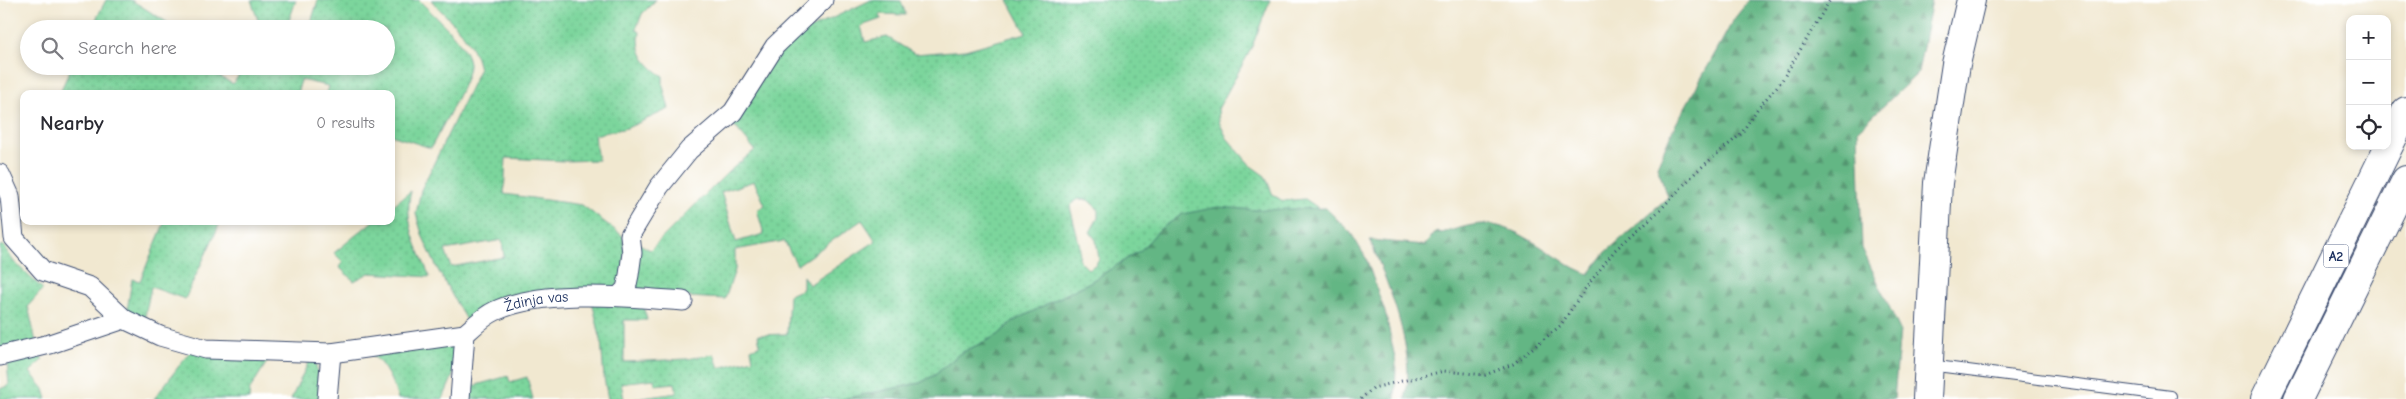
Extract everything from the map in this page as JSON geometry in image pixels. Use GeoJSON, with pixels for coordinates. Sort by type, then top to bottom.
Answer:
{"type":"FeatureCollection","features":[{"type":"Feature","properties":{"kind":"main road"},"geometry":{"type":"LineString","coordinates":[[1927,399],[1938,183],[1956,64],[1971,0]]}},
{"type":"Feature","properties":{"kind":"main road","name":"A2"},"geometry":{"type":"LineString","coordinates":[[2265,399],[2406,112]]}},
{"type":"Feature","properties":{"kind":"main road","name":"A2"},"geometry":{"type":"LineString","coordinates":[[2298,399],[2406,180]]}},
{"type":"Feature","properties":{"kind":"street"},"geometry":{"type":"LineString","coordinates":[[620,296],[626,289],[629,275],[632,253],[630,235],[659,187],[689,150],[733,112],[775,46],[823,0]]}},
{"type":"Feature","properties":{"kind":"street"},"geometry":{"type":"LineString","coordinates":[[0,174],[10,196],[14,238],[43,270],[90,286],[124,319],[160,336],[206,349],[331,352],[464,334],[460,399]]}},
{"type":"Feature","properties":{"kind":"street","name":"Ždinja vas"},"geometry":{"type":"LineString","coordinates":[[464,334],[493,311],[535,300],[620,296],[683,301]]}},
{"type":"Feature","properties":{"kind":"street"},"geometry":{"type":"LineString","coordinates":[[0,356],[50,344],[124,319]]}},
{"type":"Feature","properties":{"kind":"street"},"geometry":{"type":"LineString","coordinates":[[327,399],[331,352]]}},
{"type":"Feature","properties":{"kind":"lane"},"geometry":{"type":"LineString","coordinates":[[1928,365],[2171,396]]}},
{"type":"Feature","properties":{"kind":"path"},"geometry":{"type":"LineString","coordinates":[[1361,399],[1374,388],[1444,371],[1485,375],[1513,364],[1560,326],[1615,250],[1659,211],[1698,171],[1741,134],[1758,108],[1781,82],[1830,0]]}},
{"type":"Feature","properties":{"kind":"green space"},"geometry":{"type":"Polygon","coordinates":[[[106,0],[131,0],[163,20],[96,20],[106,0]]]}},
{"type":"Feature","properties":{"kind":"green space"},"geometry":{"type":"Polygon","coordinates":[[[251,0],[296,0],[289,20],[258,20],[251,0]]]}},
{"type":"Feature","properties":{"kind":"green space"},"geometry":{"type":"Polygon","coordinates":[[[318,0],[419,0],[456,38],[467,55],[468,71],[460,92],[431,148],[395,136],[395,90],[327,90],[328,86],[301,80],[298,90],[61,90],[68,75],[217,75],[233,84],[239,75],[395,75],[395,20],[312,20],[318,0]]]}},
{"type":"Feature","properties":{"kind":"green space"},"geometry":{"type":"Polygon","coordinates":[[[431,0],[656,0],[642,14],[636,29],[640,32],[640,46],[644,58],[663,76],[663,86],[669,109],[627,128],[594,135],[598,160],[565,161],[506,158],[504,194],[582,205],[623,236],[625,256],[622,277],[615,288],[467,322],[437,268],[423,237],[416,214],[421,190],[479,70],[467,40],[431,0]],[[502,240],[445,250],[451,267],[504,257],[502,240]]]}},
{"type":"Feature","properties":{"kind":"green space"},"geometry":{"type":"Polygon","coordinates":[[[871,0],[901,1],[906,15],[880,14],[881,19],[861,26],[865,42],[887,37],[915,54],[965,50],[1026,33],[1008,0],[1270,0],[1251,49],[1218,109],[1219,122],[1227,138],[1251,166],[1265,176],[1273,195],[1283,201],[1305,199],[1320,209],[1256,210],[1160,229],[1141,250],[1090,282],[1012,322],[998,335],[959,354],[935,375],[920,383],[843,399],[635,399],[677,393],[675,383],[655,385],[654,379],[621,383],[624,399],[608,399],[601,341],[592,301],[643,305],[647,320],[624,320],[624,362],[687,359],[714,354],[719,368],[753,359],[751,349],[760,345],[758,335],[787,334],[789,295],[803,289],[803,276],[809,285],[876,241],[862,220],[797,265],[784,241],[735,250],[735,270],[725,299],[632,294],[636,242],[650,250],[727,173],[755,150],[731,122],[774,59],[799,34],[871,0]],[[754,181],[721,192],[736,242],[764,234],[757,210],[765,205],[754,181]],[[1080,199],[1074,201],[1070,207],[1080,247],[1079,260],[1088,269],[1095,265],[1099,259],[1096,240],[1090,232],[1098,218],[1098,209],[1088,200],[1080,199]]]}},
{"type":"Feature","properties":{"kind":"green space"},"geometry":{"type":"Polygon","coordinates":[[[1749,0],[1932,0],[1918,73],[1858,130],[1862,248],[1900,330],[1894,399],[1405,399],[1408,380],[1404,339],[1392,297],[1370,240],[1425,245],[1436,231],[1441,233],[1478,224],[1498,226],[1525,237],[1563,261],[1589,274],[1605,253],[1668,197],[1657,166],[1672,131],[1734,19],[1749,0]]]}},
{"type":"Feature","properties":{"kind":"green space"},"geometry":{"type":"Polygon","coordinates":[[[411,191],[409,203],[410,225],[430,277],[369,273],[354,281],[339,267],[343,262],[334,253],[368,225],[395,225],[395,204],[411,191]]]}},
{"type":"Feature","properties":{"kind":"green space"},"geometry":{"type":"Polygon","coordinates":[[[1218,207],[1256,210],[1326,208],[1351,233],[1366,258],[1386,315],[1396,363],[1395,399],[843,399],[920,383],[935,375],[959,354],[998,335],[1012,322],[1090,282],[1141,250],[1160,229],[1183,214],[1218,207]]]}},
{"type":"Feature","properties":{"kind":"green space"},"geometry":{"type":"Polygon","coordinates":[[[163,225],[219,225],[185,299],[151,287],[144,321],[126,317],[132,279],[140,281],[163,225]]]}},
{"type":"Feature","properties":{"kind":"green space"},"geometry":{"type":"Polygon","coordinates":[[[3,245],[14,262],[43,289],[28,306],[36,342],[0,349],[0,246],[3,245]]]}},
{"type":"Feature","properties":{"kind":"green space"},"geometry":{"type":"Polygon","coordinates":[[[451,343],[457,346],[462,354],[443,399],[398,399],[388,374],[371,354],[451,343]]]}},
{"type":"Feature","properties":{"kind":"green space"},"geometry":{"type":"Polygon","coordinates":[[[191,350],[272,354],[250,389],[249,399],[154,399],[191,350]]]}},
{"type":"Feature","properties":{"kind":"green space"},"geometry":{"type":"Polygon","coordinates":[[[40,356],[43,359],[30,372],[44,389],[47,399],[0,399],[0,389],[9,385],[7,362],[40,356]]]}},
{"type":"Feature","properties":{"kind":"green space"},"geometry":{"type":"Polygon","coordinates":[[[310,359],[315,361],[322,399],[291,399],[310,359]]]}},
{"type":"Feature","properties":{"kind":"green space"},"geometry":{"type":"Polygon","coordinates":[[[508,376],[510,382],[527,377],[533,399],[470,399],[473,386],[508,376]]]}}]}
